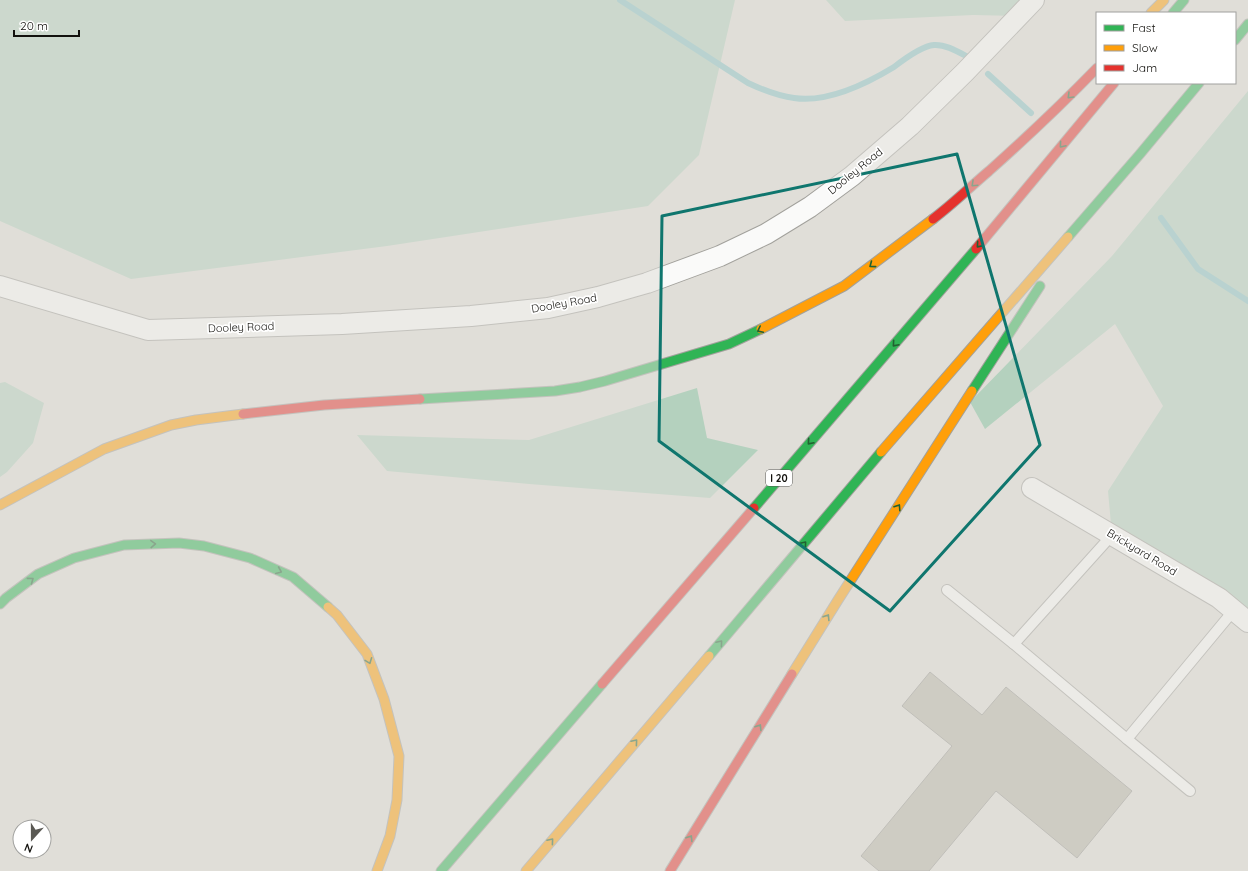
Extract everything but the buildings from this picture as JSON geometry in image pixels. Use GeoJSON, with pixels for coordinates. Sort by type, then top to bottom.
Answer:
{"type":"FeatureCollection","features":[{"type":"Feature","properties":{"kind":"highway"},"geometry":{"type":"LineString","coordinates":[[1153,12],[1164,0]]}},
{"type":"Feature","properties":{"kind":"highway"},"geometry":{"type":"LineString","coordinates":[[1174,12],[1184,0]]}},
{"type":"Feature","properties":{"kind":"highway"},"geometry":{"type":"LineString","coordinates":[[1236,39],[1248,24]]}},
{"type":"Feature","properties":{"kind":"highway"},"geometry":{"type":"LineString","coordinates":[[0,505],[104,449],[170,425],[196,420],[324,405],[555,391],[605,381],[729,344],[752,334],[844,286],[946,209],[1068,98],[1096,69]]}},
{"type":"Feature","properties":{"kind":"highway","name":"I 20"},"geometry":{"type":"LineString","coordinates":[[441,871],[986,238],[1113,84]]}},
{"type":"Feature","properties":{"kind":"highway"},"geometry":{"type":"LineString","coordinates":[[526,871],[891,441],[1140,154],[1198,84]]}},
{"type":"Feature","properties":{"kind":"highway"},"geometry":{"type":"LineString","coordinates":[[670,871],[838,600],[1084,218]]}},
{"type":"Feature","properties":{"kind":"highway"},"geometry":{"type":"LineString","coordinates":[[0,604],[38,574],[74,558],[124,545],[179,543],[204,546],[250,558],[293,577],[337,615],[367,654],[384,699],[399,756],[397,800],[390,836],[377,871]]}},
{"type":"Feature","properties":{"kind":"street","name":"Dooley Road"},"geometry":{"type":"LineString","coordinates":[[0,286],[148,330],[342,324],[471,316],[548,308],[598,297],[647,283],[720,256],[766,234],[810,207],[852,176],[910,126],[965,72],[1034,0]]}},
{"type":"Feature","properties":{"kind":"street","name":"Brickyard Road"},"geometry":{"type":"LineString","coordinates":[[1032,488],[1219,598],[1241,616]]}},
{"type":"Feature","properties":{"kind":"lane"},"geometry":{"type":"LineString","coordinates":[[1014,644],[1112,535]]}},
{"type":"Feature","properties":{"kind":"lane"},"geometry":{"type":"LineString","coordinates":[[947,590],[1190,791]]}},
{"type":"Feature","properties":{"kind":"lane"},"geometry":{"type":"LineString","coordinates":[[1127,739],[1241,616]]}},
{"type":"Feature","properties":{"kind":"highlighted area"},"geometry":{"type":"Polygon","coordinates":[[[957,154],[1040,445],[890,611],[659,441],[662,216],[957,154]]]}},
{"type":"Feature","properties":{"kind":"green space"},"geometry":{"type":"Polygon","coordinates":[[[0,0],[735,0],[699,155],[648,206],[387,246],[131,279],[0,221],[0,0]]]}},
{"type":"Feature","properties":{"kind":"green space"},"geometry":{"type":"Polygon","coordinates":[[[826,0],[1034,0],[1018,16],[973,15],[845,21],[826,0]]]}},
{"type":"Feature","properties":{"kind":"green space"},"geometry":{"type":"Polygon","coordinates":[[[1248,91],[1248,622],[1112,535],[1108,491],[1163,406],[1115,324],[985,429],[970,402],[1112,256],[1248,91]]]}},
{"type":"Feature","properties":{"kind":"green space"},"geometry":{"type":"Polygon","coordinates":[[[5,382],[44,403],[33,443],[7,472],[0,477],[0,383],[5,382]]]}},
{"type":"Feature","properties":{"kind":"green space"},"geometry":{"type":"Polygon","coordinates":[[[697,388],[707,438],[758,450],[710,498],[387,471],[357,435],[529,440],[697,388]]]}},
{"type":"Feature","properties":{"kind":"waterway"},"geometry":{"type":"LineString","coordinates":[[620,0],[748,83],[782,96],[794,98],[820,98],[859,86],[929,46],[943,46],[953,49],[970,58]]}},
{"type":"Feature","properties":{"kind":"waterway"},"geometry":{"type":"LineString","coordinates":[[988,74],[1031,113]]}},
{"type":"Feature","properties":{"kind":"waterway"},"geometry":{"type":"LineString","coordinates":[[1161,218],[1198,269],[1248,301]]}},
{"type":"Feature","properties":{"kind":"traffic: fast"},"geometry":{"type":"LineString","coordinates":[[1174,12],[1184,0]]}},
{"type":"Feature","properties":{"kind":"traffic: fast"},"geometry":{"type":"LineString","coordinates":[[1236,39],[1248,24]]}},
{"type":"Feature","properties":{"kind":"traffic: fast"},"geometry":{"type":"LineString","coordinates":[[1068,237],[1198,84]]}},
{"type":"Feature","properties":{"kind":"traffic: fast"},"geometry":{"type":"LineString","coordinates":[[754,508],[976,249]]}},
{"type":"Feature","properties":{"kind":"traffic: fast"},"geometry":{"type":"LineString","coordinates":[[972,391],[1040,286]]}},
{"type":"Feature","properties":{"kind":"traffic: fast"},"geometry":{"type":"LineString","coordinates":[[420,399],[555,391],[580,387],[729,344],[761,329]]}},
{"type":"Feature","properties":{"kind":"traffic: fast"},"geometry":{"type":"LineString","coordinates":[[709,656],[881,452]]}},
{"type":"Feature","properties":{"kind":"traffic: fast"},"geometry":{"type":"LineString","coordinates":[[0,604],[38,574],[74,558],[124,545],[179,543],[204,546],[250,558],[293,577],[328,607]]}},
{"type":"Feature","properties":{"kind":"traffic: fast"},"geometry":{"type":"LineString","coordinates":[[441,871],[602,684]]}},
{"type":"Feature","properties":{"kind":"traffic: slow"},"geometry":{"type":"LineString","coordinates":[[1152,12],[1164,0]]}},
{"type":"Feature","properties":{"kind":"traffic: slow"},"geometry":{"type":"LineString","coordinates":[[761,329],[844,286],[933,219]]}},
{"type":"Feature","properties":{"kind":"traffic: slow"},"geometry":{"type":"LineString","coordinates":[[881,452],[1068,237]]}},
{"type":"Feature","properties":{"kind":"traffic: slow"},"geometry":{"type":"LineString","coordinates":[[792,674],[972,391]]}},
{"type":"Feature","properties":{"kind":"traffic: slow"},"geometry":{"type":"LineString","coordinates":[[0,505],[104,449],[171,425],[243,414]]}},
{"type":"Feature","properties":{"kind":"traffic: slow"},"geometry":{"type":"LineString","coordinates":[[328,607],[337,615],[367,654],[384,699],[399,756],[397,800],[390,836],[377,871]]}},
{"type":"Feature","properties":{"kind":"traffic: slow"},"geometry":{"type":"LineString","coordinates":[[526,871],[709,656]]}},
{"type":"Feature","properties":{"kind":"traffic: jam"},"geometry":{"type":"LineString","coordinates":[[933,219],[1017,146],[1096,69]]}},
{"type":"Feature","properties":{"kind":"traffic: jam"},"geometry":{"type":"LineString","coordinates":[[976,249],[1113,84]]}},
{"type":"Feature","properties":{"kind":"traffic: jam"},"geometry":{"type":"LineString","coordinates":[[243,414],[324,405],[420,399]]}},
{"type":"Feature","properties":{"kind":"traffic: jam"},"geometry":{"type":"LineString","coordinates":[[602,684],[754,508]]}},
{"type":"Feature","properties":{"kind":"traffic: jam"},"geometry":{"type":"LineString","coordinates":[[670,871],[792,674]]}}]}
